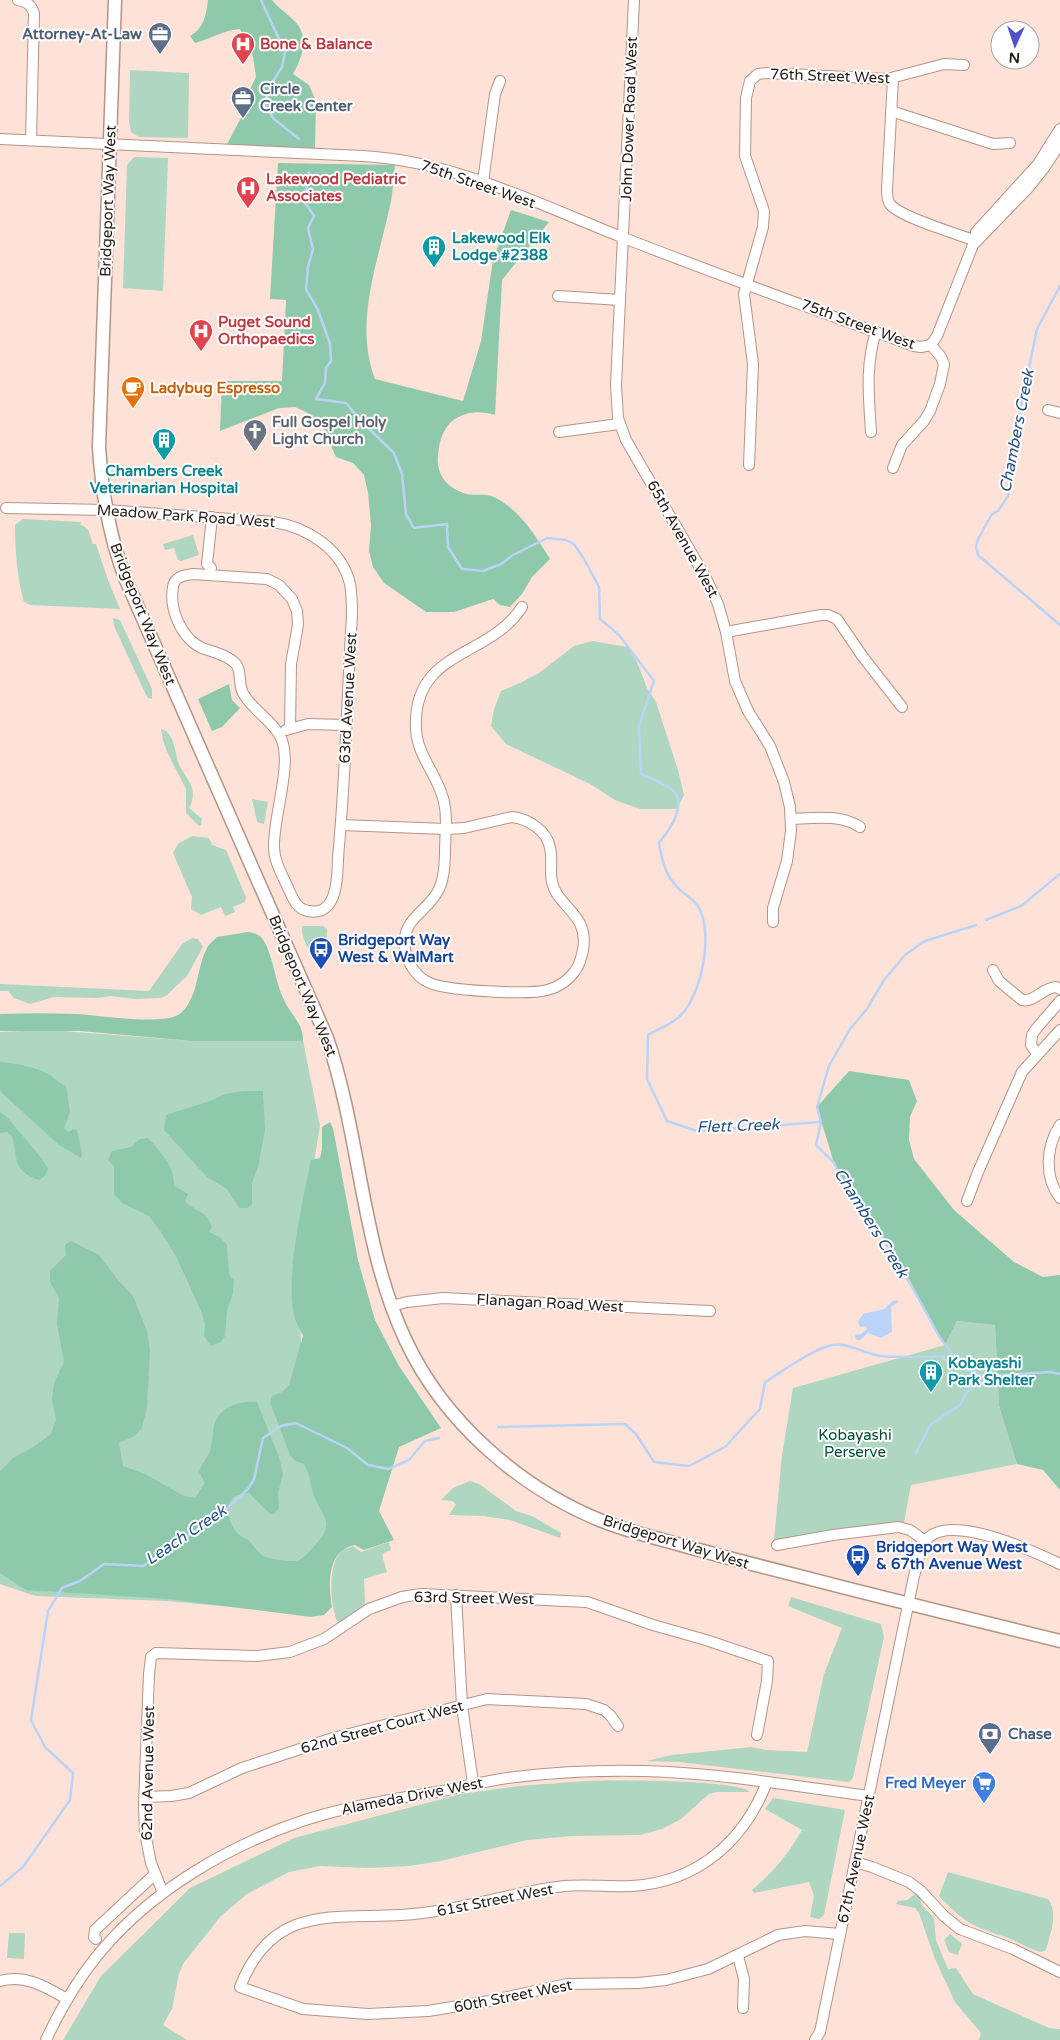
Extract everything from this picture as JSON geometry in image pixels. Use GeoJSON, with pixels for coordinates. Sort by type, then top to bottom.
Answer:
{"type":"FeatureCollection","features":[{"type":"Feature","properties":{"kind":"main road","name":"Bridgeport Way West"},"geometry":{"type":"LineString","coordinates":[[115,0],[99,447],[106,510],[115,550],[126,580],[329,1046],[341,1086],[376,1253],[392,1306],[406,1342],[419,1366],[459,1421],[494,1454],[524,1478],[602,1521],[660,1540],[752,1565],[1060,1641]]}},
{"type":"Feature","properties":{"kind":"street"},"geometry":{"type":"LineString","coordinates":[[18,0],[29,4],[33,8],[34,14],[31,140]]}},
{"type":"Feature","properties":{"kind":"street","name":"John Dower Road West"},"geometry":{"type":"LineString","coordinates":[[624,238],[634,0]]}},
{"type":"Feature","properties":{"kind":"street","name":"76th Street West"},"geometry":{"type":"LineString","coordinates":[[746,283],[763,227],[764,211],[745,156],[747,91],[750,81],[754,76],[767,73],[893,79],[944,64],[964,65]]}},
{"type":"Feature","properties":{"kind":"street"},"geometry":{"type":"LineString","coordinates":[[893,79],[887,189],[889,203],[909,216],[976,241]]}},
{"type":"Feature","properties":{"kind":"street"},"geometry":{"type":"LineString","coordinates":[[483,182],[495,94],[500,81]]}},
{"type":"Feature","properties":{"kind":"street"},"geometry":{"type":"LineString","coordinates":[[891,110],[993,144],[1010,143]]}},
{"type":"Feature","properties":{"kind":"street"},"geometry":{"type":"LineString","coordinates":[[892,468],[902,445],[924,421],[930,411],[940,384],[944,364],[942,357],[931,345],[937,336],[968,256],[976,241],[976,232],[1038,164],[1060,129]]}},
{"type":"Feature","properties":{"kind":"street","name":"75th Street West"},"geometry":{"type":"LineString","coordinates":[[0,138],[111,145],[379,156],[424,164],[483,182],[624,238],[876,332],[916,346],[931,345]]}},
{"type":"Feature","properties":{"kind":"street"},"geometry":{"type":"LineString","coordinates":[[976,241],[1029,187],[1060,144]]}},
{"type":"Feature","properties":{"kind":"street","name":"65th Avenue West"},"geometry":{"type":"LineString","coordinates":[[624,238],[616,392],[619,424],[626,440],[706,578],[718,604],[726,632],[735,681],[748,711],[764,735],[776,759],[787,790],[791,818],[787,861],[773,908],[774,922]]}},
{"type":"Feature","properties":{"kind":"street"},"geometry":{"type":"LineString","coordinates":[[746,283],[744,300],[753,356],[754,375],[749,464]]}},
{"type":"Feature","properties":{"kind":"street"},"geometry":{"type":"LineString","coordinates":[[558,296],[620,300]]}},
{"type":"Feature","properties":{"kind":"street"},"geometry":{"type":"LineString","coordinates":[[871,432],[868,369],[869,354],[876,332]]}},
{"type":"Feature","properties":{"kind":"street"},"geometry":{"type":"LineString","coordinates":[[1048,410],[1060,413]]}},
{"type":"Feature","properties":{"kind":"street"},"geometry":{"type":"LineString","coordinates":[[559,432],[619,424]]}},
{"type":"Feature","properties":{"kind":"street","name":"Meadow Park Road West"},"geometry":{"type":"LineString","coordinates":[[6,508],[106,510],[270,521],[301,529],[330,548],[346,572]]}},
{"type":"Feature","properties":{"kind":"street"},"geometry":{"type":"LineString","coordinates":[[211,572],[207,564],[212,518]]}},
{"type":"Feature","properties":{"kind":"street"},"geometry":{"type":"LineString","coordinates":[[290,728],[291,664],[298,625],[294,603],[286,592],[270,580],[211,572],[182,576],[176,579],[173,586],[174,608],[180,626],[190,639],[203,648],[226,657],[235,663],[239,669],[241,689],[245,697],[280,735],[290,728],[308,724],[345,725]]}},
{"type":"Feature","properties":{"kind":"street","name":"63rd Avenue West"},"geometry":{"type":"LineString","coordinates":[[280,735],[284,746],[285,758],[274,853],[294,900],[301,908],[311,911],[325,908],[333,896],[341,825],[352,616],[350,584],[346,572]]}},
{"type":"Feature","properties":{"kind":"street"},"geometry":{"type":"LineString","coordinates":[[341,825],[446,829],[464,828],[512,817],[528,821],[545,835],[551,849],[553,889],[577,916],[584,937],[580,963],[574,973],[564,983],[548,990],[532,992],[454,988],[430,984],[415,971],[406,954],[406,934],[414,918],[433,898],[441,885],[446,829],[446,813],[442,793],[424,760],[417,738],[416,723],[419,700],[427,682],[436,670],[450,659],[497,633],[512,621],[522,607]]}},
{"type":"Feature","properties":{"kind":"street"},"geometry":{"type":"LineString","coordinates":[[726,632],[821,615],[832,616],[839,622],[863,657],[902,707]]}},
{"type":"Feature","properties":{"kind":"street"},"geometry":{"type":"LineString","coordinates":[[791,818],[837,818],[854,823],[860,828]]}},
{"type":"Feature","properties":{"kind":"street"},"geometry":{"type":"LineString","coordinates":[[993,970],[999,981],[1022,1000],[1030,1000],[1048,988],[1056,986],[1060,989]]}},
{"type":"Feature","properties":{"kind":"street"},"geometry":{"type":"LineString","coordinates":[[1037,1054],[1031,1044],[1032,1036],[1060,1001]]}},
{"type":"Feature","properties":{"kind":"street"},"geometry":{"type":"LineString","coordinates":[[967,1201],[1022,1072],[1060,1030]]}},
{"type":"Feature","properties":{"kind":"street"},"geometry":{"type":"LineString","coordinates":[[1060,1125],[1052,1138],[1049,1164],[1051,1182],[1060,1198]]}},
{"type":"Feature","properties":{"kind":"street","name":"Flanagan Road West"},"geometry":{"type":"LineString","coordinates":[[392,1306],[407,1302],[444,1298],[710,1311]]}},
{"type":"Feature","properties":{"kind":"street"},"geometry":{"type":"LineString","coordinates":[[777,1545],[833,1535],[898,1528],[910,1530],[926,1541],[940,1531],[964,1531],[1012,1544],[1060,1564]]}},
{"type":"Feature","properties":{"kind":"street","name":"67th Avenue West"},"geometry":{"type":"LineString","coordinates":[[819,2037],[914,1576],[926,1541]]}},
{"type":"Feature","properties":{"kind":"street","name":"63rd Street West"},"geometry":{"type":"LineString","coordinates":[[156,1653],[257,1656],[290,1652],[319,1642],[358,1615],[385,1602],[421,1594],[587,1602],[768,1662],[767,1681],[757,1735]]}},
{"type":"Feature","properties":{"kind":"street"},"geometry":{"type":"LineString","coordinates":[[456,1595],[462,1706],[473,1784]]}},
{"type":"Feature","properties":{"kind":"street","name":"62nd Avenue West"},"geometry":{"type":"LineString","coordinates":[[156,1653],[151,1658],[149,1674],[145,1797],[147,1847],[163,1893]]}},
{"type":"Feature","properties":{"kind":"street","name":"62nd Street Court West"},"geometry":{"type":"LineString","coordinates":[[145,1797],[189,1793],[242,1768],[333,1738],[462,1706],[471,1702],[493,1699],[586,1704],[604,1710],[618,1726]]}},
{"type":"Feature","properties":{"kind":"street","name":"Alameda Drive West"},"geometry":{"type":"LineString","coordinates":[[46,2040],[67,1999],[88,1968],[113,1938],[163,1893],[212,1862],[261,1837],[303,1820],[370,1803],[514,1777],[600,1770],[646,1771],[767,1782],[869,1796]]}},
{"type":"Feature","properties":{"kind":"street","name":"61st Street West"},"geometry":{"type":"LineString","coordinates":[[240,1987],[245,1973],[262,1948],[281,1932],[306,1920],[330,1916],[385,1916],[428,1913],[538,1889],[581,1885],[632,1886],[650,1884],[679,1876],[707,1861],[734,1839],[751,1816],[767,1782]]}},
{"type":"Feature","properties":{"kind":"street"},"geometry":{"type":"LineString","coordinates":[[855,1862],[906,1880],[921,1891],[960,1930],[1013,1949],[1060,1972]]}},
{"type":"Feature","properties":{"kind":"street"},"geometry":{"type":"LineString","coordinates":[[96,1939],[94,1937],[96,1930],[155,1874]]}},
{"type":"Feature","properties":{"kind":"street","name":"60th Street West"},"geometry":{"type":"LineString","coordinates":[[240,1987],[304,2009],[368,2014],[399,2013],[456,2007],[567,1984],[638,1983],[666,1980],[708,1969],[738,1956],[765,1941],[790,1932],[811,1931],[840,1934]]}},
{"type":"Feature","properties":{"kind":"street"},"geometry":{"type":"LineString","coordinates":[[738,1956],[744,1979],[743,2008]]}},
{"type":"Feature","properties":{"kind":"street"},"geometry":{"type":"LineString","coordinates":[[0,1981],[19,1978],[33,1981],[67,1999]]}},
{"type":"Feature","properties":{"kind":"green space"},"geometry":{"type":"Polygon","coordinates":[[[208,0],[272,0],[298,25],[303,37],[303,50],[293,74],[309,85],[316,101],[315,148],[226,146],[251,99],[250,89],[256,77],[253,57],[240,29],[227,31],[195,43],[190,36],[195,33],[204,21],[208,0]]]}},
{"type":"Feature","properties":{"kind":"green space"},"geometry":{"type":"Polygon","coordinates":[[[130,70],[189,73],[188,138],[139,137],[131,132],[129,122],[130,70]]]}},
{"type":"Feature","properties":{"kind":"green space"},"geometry":{"type":"Polygon","coordinates":[[[134,157],[168,158],[163,291],[123,288],[127,165],[134,157]]]}},
{"type":"Feature","properties":{"kind":"green space"},"geometry":{"type":"Polygon","coordinates":[[[278,163],[395,165],[391,199],[374,273],[367,316],[369,358],[375,379],[463,401],[481,341],[493,260],[511,210],[549,222],[502,280],[495,415],[479,412],[470,413],[452,421],[442,436],[438,456],[442,477],[452,488],[470,495],[491,496],[503,502],[526,524],[550,559],[532,577],[522,594],[510,607],[500,605],[493,599],[454,612],[426,612],[384,583],[373,567],[369,551],[371,525],[364,475],[353,463],[336,457],[324,430],[310,414],[295,407],[279,408],[220,431],[222,381],[282,381],[286,300],[270,299],[278,163]]]}},
{"type":"Feature","properties":{"kind":"green space"},"geometry":{"type":"Polygon","coordinates":[[[23,519],[82,522],[80,524],[88,529],[93,544],[96,544],[120,609],[30,605],[24,602],[18,574],[15,535],[15,525],[23,519]]]}},
{"type":"Feature","properties":{"kind":"green space"},"geometry":{"type":"Polygon","coordinates":[[[193,535],[199,555],[181,561],[178,560],[174,548],[165,550],[163,544],[193,535]]]}},
{"type":"Feature","properties":{"kind":"green space"},"geometry":{"type":"Polygon","coordinates":[[[113,618],[120,620],[152,689],[152,699],[146,695],[114,626],[113,618]]]}},
{"type":"Feature","properties":{"kind":"green space"},"geometry":{"type":"Polygon","coordinates":[[[592,641],[628,647],[637,662],[647,688],[656,702],[678,770],[684,795],[677,809],[640,809],[615,800],[590,784],[506,744],[491,726],[494,709],[501,691],[539,673],[574,646],[592,641]]]}},
{"type":"Feature","properties":{"kind":"green space"},"geometry":{"type":"Polygon","coordinates":[[[229,684],[232,700],[240,708],[222,727],[212,731],[198,699],[229,684]]]}},
{"type":"Feature","properties":{"kind":"green space"},"geometry":{"type":"Polygon","coordinates":[[[161,729],[166,731],[172,739],[179,765],[191,785],[193,797],[189,808],[202,819],[199,826],[186,813],[186,789],[168,754],[161,729]]]}},
{"type":"Feature","properties":{"kind":"green space"},"geometry":{"type":"Polygon","coordinates":[[[252,799],[268,802],[264,824],[257,822],[252,799]]]}},
{"type":"Feature","properties":{"kind":"green space"},"geometry":{"type":"Polygon","coordinates":[[[192,836],[209,838],[212,845],[226,850],[246,897],[245,902],[233,907],[235,912],[225,916],[221,907],[201,915],[191,909],[192,897],[173,853],[178,844],[192,836]]]}},
{"type":"Feature","properties":{"kind":"green space"},"geometry":{"type":"Polygon","coordinates":[[[302,926],[323,926],[327,929],[326,955],[324,958],[316,958],[310,951],[304,939],[302,926]]]}},
{"type":"Feature","properties":{"kind":"green space"},"geometry":{"type":"Polygon","coordinates":[[[248,932],[258,935],[264,941],[281,993],[299,1024],[303,1041],[192,1041],[80,1031],[0,1031],[0,1014],[77,1014],[148,1019],[163,1019],[175,1016],[182,1012],[192,998],[203,956],[210,944],[217,937],[248,932]]]}},
{"type":"Feature","properties":{"kind":"green space"},"geometry":{"type":"Polygon","coordinates":[[[192,938],[198,939],[203,947],[187,976],[167,995],[161,998],[135,999],[111,996],[97,998],[54,997],[30,1004],[14,998],[8,991],[0,991],[0,984],[149,991],[182,944],[192,938]]]}},
{"type":"Feature","properties":{"kind":"green space"},"geometry":{"type":"Polygon","coordinates":[[[50,1030],[192,1041],[303,1041],[320,1126],[298,1258],[302,1373],[335,1542],[253,1609],[167,1601],[35,1596],[0,1584],[0,1032],[50,1030]]]}},
{"type":"Feature","properties":{"kind":"green space"},"geometry":{"type":"Polygon","coordinates":[[[0,1062],[19,1064],[39,1070],[66,1086],[70,1112],[64,1128],[68,1132],[73,1129],[77,1130],[82,1154],[81,1158],[59,1145],[2,1093],[0,1090],[0,1062]]]}},
{"type":"Feature","properties":{"kind":"green space"},"geometry":{"type":"Polygon","coordinates":[[[849,1071],[909,1080],[917,1101],[910,1117],[909,1140],[914,1159],[954,1210],[1014,1262],[1043,1277],[1060,1275],[1060,1490],[1043,1470],[1017,1464],[999,1406],[995,1325],[957,1321],[945,1345],[869,1215],[843,1181],[834,1163],[817,1107],[849,1071]]]}},
{"type":"Feature","properties":{"kind":"green space"},"geometry":{"type":"Polygon","coordinates":[[[243,1091],[263,1091],[265,1129],[258,1167],[252,1183],[252,1204],[247,1208],[239,1208],[227,1189],[207,1177],[164,1130],[166,1115],[213,1100],[225,1094],[243,1091]]]}},
{"type":"Feature","properties":{"kind":"green space"},"geometry":{"type":"Polygon","coordinates":[[[0,1112],[7,1117],[48,1168],[45,1176],[39,1180],[24,1172],[20,1167],[17,1162],[12,1136],[7,1132],[0,1133],[0,1112]]]}},
{"type":"Feature","properties":{"kind":"green space"},"geometry":{"type":"Polygon","coordinates":[[[330,1122],[333,1128],[358,1260],[375,1320],[399,1366],[441,1428],[399,1447],[379,1511],[394,1540],[364,1550],[355,1545],[346,1548],[339,1554],[334,1561],[330,1579],[332,1607],[324,1615],[311,1617],[168,1599],[26,1590],[0,1573],[0,1471],[14,1457],[32,1448],[51,1434],[56,1420],[52,1399],[54,1383],[64,1362],[57,1324],[59,1298],[50,1282],[50,1271],[66,1255],[65,1245],[71,1241],[99,1255],[133,1296],[147,1331],[150,1351],[147,1407],[142,1428],[135,1436],[119,1443],[123,1466],[145,1474],[184,1496],[195,1498],[205,1483],[199,1472],[210,1451],[214,1426],[219,1415],[233,1405],[257,1402],[279,1457],[283,1474],[278,1493],[279,1508],[274,1514],[270,1514],[249,1493],[237,1495],[231,1501],[228,1511],[233,1527],[239,1535],[248,1540],[262,1555],[286,1561],[296,1561],[302,1558],[322,1536],[326,1530],[325,1519],[313,1493],[308,1471],[304,1464],[295,1461],[290,1455],[270,1402],[272,1396],[282,1392],[289,1385],[303,1336],[295,1319],[292,1303],[293,1262],[311,1160],[320,1158],[322,1127],[330,1122]]]}},
{"type":"Feature","properties":{"kind":"green space"},"geometry":{"type":"Polygon","coordinates":[[[148,1138],[170,1166],[174,1186],[188,1194],[185,1201],[206,1216],[212,1226],[209,1232],[221,1238],[227,1245],[229,1274],[234,1281],[233,1293],[227,1310],[225,1336],[221,1342],[211,1346],[204,1336],[205,1324],[201,1311],[176,1256],[161,1232],[149,1216],[122,1203],[114,1194],[114,1166],[108,1160],[112,1151],[131,1147],[140,1139],[148,1138]]]}},
{"type":"Feature","properties":{"kind":"green space","name":"Kobayashi Perserve"},"geometry":{"type":"Polygon","coordinates":[[[957,1321],[995,1325],[999,1406],[1017,1464],[911,1485],[903,1528],[777,1545],[774,1540],[782,1455],[793,1388],[945,1345],[957,1321]]]}},
{"type":"Feature","properties":{"kind":"green space"},"geometry":{"type":"Polygon","coordinates":[[[470,1481],[479,1484],[516,1511],[532,1516],[561,1533],[560,1538],[510,1520],[483,1516],[449,1515],[456,1504],[452,1501],[441,1500],[453,1488],[470,1481]]]}},
{"type":"Feature","properties":{"kind":"green space"},"geometry":{"type":"Polygon","coordinates":[[[389,1542],[391,1550],[382,1555],[387,1572],[364,1579],[365,1605],[338,1623],[333,1607],[331,1588],[335,1560],[344,1550],[353,1546],[361,1552],[389,1542]]]}},
{"type":"Feature","properties":{"kind":"green space"},"geometry":{"type":"Polygon","coordinates":[[[791,1597],[881,1624],[884,1637],[853,1778],[849,1782],[679,1762],[646,1761],[672,1755],[751,1747],[766,1750],[807,1752],[824,1674],[842,1628],[788,1606],[791,1597]]]}},
{"type":"Feature","properties":{"kind":"green space"},"geometry":{"type":"Polygon","coordinates":[[[586,1781],[699,1783],[740,1788],[750,1792],[717,1792],[709,1794],[681,1819],[662,1829],[640,1835],[572,1836],[527,1840],[441,1861],[409,1866],[368,1868],[320,1866],[289,1872],[247,1894],[221,1916],[183,1964],[179,1974],[172,2009],[163,2025],[187,2040],[63,2040],[101,1976],[190,1888],[294,1838],[461,1794],[519,1786],[586,1781]]]}},
{"type":"Feature","properties":{"kind":"green space"},"geometry":{"type":"Polygon","coordinates":[[[773,1798],[845,1810],[824,1915],[819,1919],[810,1917],[814,1896],[809,1882],[754,1893],[752,1890],[780,1862],[802,1830],[765,1809],[773,1798]]]}},
{"type":"Feature","properties":{"kind":"green space"},"geometry":{"type":"Polygon","coordinates":[[[948,1872],[1048,1899],[1053,1911],[1053,1917],[1046,1950],[1041,1952],[1032,1949],[977,1927],[956,1913],[939,1896],[948,1872]]]}},
{"type":"Feature","properties":{"kind":"green space"},"geometry":{"type":"Polygon","coordinates":[[[915,1894],[921,1898],[921,1904],[934,1918],[936,1940],[948,1969],[956,1968],[973,1994],[1049,2028],[1060,2029],[1060,2040],[979,2040],[981,2033],[955,2002],[935,1959],[919,1913],[915,1908],[896,1904],[898,1901],[907,1900],[915,1894]]]}},
{"type":"Feature","properties":{"kind":"green space"},"geometry":{"type":"Polygon","coordinates":[[[9,1933],[25,1933],[24,1959],[7,1958],[9,1933]]]}},
{"type":"Feature","properties":{"kind":"green space"},"geometry":{"type":"Polygon","coordinates":[[[950,1934],[962,1944],[958,1955],[949,1952],[944,1940],[950,1934]]]}},
{"type":"Feature","properties":{"kind":"water"},"geometry":{"type":"Polygon","coordinates":[[[897,1300],[899,1302],[891,1307],[892,1332],[881,1338],[868,1333],[860,1340],[856,1340],[855,1335],[861,1334],[867,1329],[866,1326],[860,1327],[858,1322],[863,1314],[884,1309],[897,1300]]]}},
{"type":"Feature","properties":{"kind":"waterway","name":"Flett Creek"},"geometry":{"type":"LineString","coordinates":[[261,0],[285,52],[282,67],[272,83],[265,105],[274,119],[299,139]]}},
{"type":"Feature","properties":{"kind":"waterway","name":"Flett Creek"},"geometry":{"type":"LineString","coordinates":[[309,172],[304,201],[314,216],[308,228],[313,249],[308,267],[306,289],[318,310],[330,344],[331,361],[326,368],[325,383],[316,399],[346,403],[359,419],[394,453],[402,474],[406,514],[414,528],[447,524],[448,547],[462,569],[483,571],[501,564],[513,555],[547,538],[566,540],[574,544],[599,587],[600,619],[619,635],[654,681],[639,725],[641,774],[667,786],[676,794],[678,808],[673,823],[659,843],[661,855],[667,873],[674,883],[698,906],[703,917],[705,931],[703,962],[695,993],[681,1015],[674,1021],[648,1035],[647,1079],[667,1121],[697,1131],[821,1122]]}},
{"type":"Feature","properties":{"kind":"waterway","name":"Chambers Creek"},"geometry":{"type":"LineString","coordinates":[[1060,286],[1037,329],[1013,445],[1008,496],[998,511],[992,514],[978,539],[976,547],[978,555],[1060,625]]}},
{"type":"Feature","properties":{"kind":"waterway","name":"Chambers Creek"},"geometry":{"type":"LineString","coordinates":[[986,920],[1021,906],[1060,874]]}},
{"type":"Feature","properties":{"kind":"waterway","name":"Chambers Creek"},"geometry":{"type":"LineString","coordinates":[[976,925],[925,941],[905,955],[884,980],[867,1009],[850,1029],[829,1066],[817,1107],[821,1122],[816,1145],[834,1163],[843,1181],[869,1215],[909,1281],[940,1338],[963,1367],[983,1376],[1050,1372],[1060,1374]]}},
{"type":"Feature","properties":{"kind":"waterway","name":"Leach Creek"},"geometry":{"type":"LineString","coordinates":[[498,1427],[625,1424],[636,1434],[654,1462],[689,1466],[725,1447],[760,1409],[765,1382],[824,1347],[844,1345],[875,1355],[889,1357],[942,1356],[951,1365],[970,1371]]}},
{"type":"Feature","properties":{"kind":"waterway"},"geometry":{"type":"LineString","coordinates":[[916,1453],[930,1425],[960,1405],[966,1393],[988,1377]]}},
{"type":"Feature","properties":{"kind":"waterway","name":"Leach Creek"},"geometry":{"type":"LineString","coordinates":[[0,1886],[23,1867],[70,1800],[73,1773],[45,1747],[31,1720],[48,1611],[62,1588],[80,1581],[104,1564],[143,1566],[221,1514],[248,1489],[254,1479],[263,1438],[281,1426],[296,1423],[347,1448],[368,1465],[388,1469],[409,1460],[425,1441],[439,1438]]}},
{"type":"Feature","properties":{"kind":"place","name":"Attorney-At-Law"},"geometry":{"type":"Point","coordinates":[160,55]}},
{"type":"Feature","properties":{"kind":"place","name":"Bone & Balance"},"geometry":{"type":"Point","coordinates":[243,65]}},
{"type":"Feature","properties":{"kind":"place","name":"Circle Creek Center"},"geometry":{"type":"Point","coordinates":[243,119]}},
{"type":"Feature","properties":{"kind":"place","name":"Lakewood Pediatric Associates"},"geometry":{"type":"Point","coordinates":[248,209]}},
{"type":"Feature","properties":{"kind":"place","name":"Lakewood Elk Lodge #2388"},"geometry":{"type":"Point","coordinates":[434,268]}},
{"type":"Feature","properties":{"kind":"place","name":"Puget Sound Orthopaedics"},"geometry":{"type":"Point","coordinates":[201,352]}},
{"type":"Feature","properties":{"kind":"place","name":"Ladybug Espresso"},"geometry":{"type":"Point","coordinates":[133,409]}},
{"type":"Feature","properties":{"kind":"place","name":"Full Gospel Holy Light Church"},"geometry":{"type":"Point","coordinates":[255,452]}},
{"type":"Feature","properties":{"kind":"place","name":"Chambers Creek Veterinarian Hospital"},"geometry":{"type":"Point","coordinates":[164,461]}},
{"type":"Feature","properties":{"kind":"place","name":"Bridgeport Way West & WalMart"},"geometry":{"type":"Point","coordinates":[321,970]}},
{"type":"Feature","properties":{"kind":"place","name":"Kobayashi Park Shelter"},"geometry":{"type":"Point","coordinates":[931,1393]}},
{"type":"Feature","properties":{"kind":"place","name":"Bridgeport Way West & 67th Avenue West"},"geometry":{"type":"Point","coordinates":[858,1577]}},
{"type":"Feature","properties":{"kind":"place","name":"Chase"},"geometry":{"type":"Point","coordinates":[990,1755]}},
{"type":"Feature","properties":{"kind":"place","name":"Fred Meyer"},"geometry":{"type":"Point","coordinates":[984,1804]}}]}
